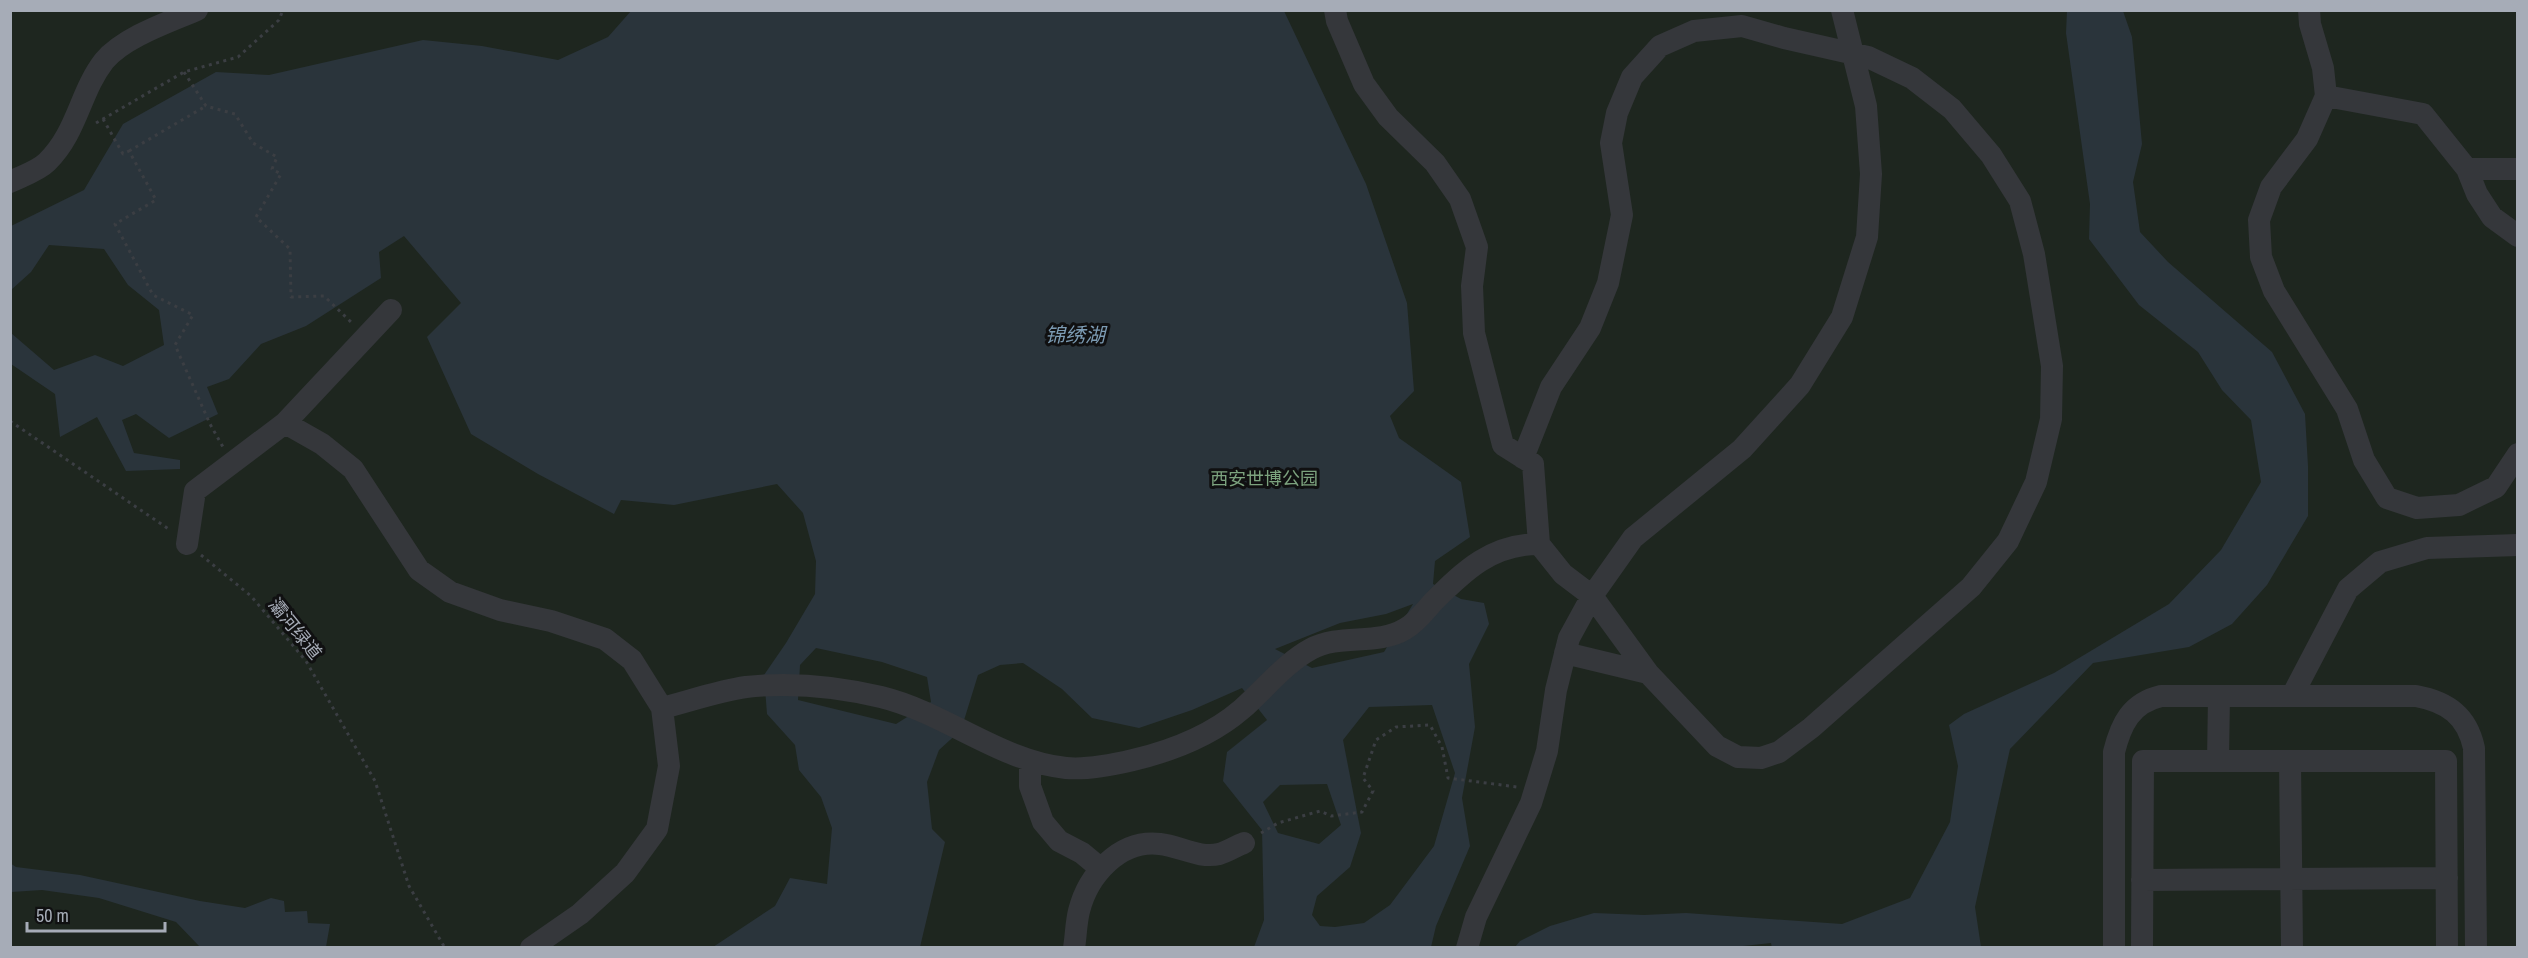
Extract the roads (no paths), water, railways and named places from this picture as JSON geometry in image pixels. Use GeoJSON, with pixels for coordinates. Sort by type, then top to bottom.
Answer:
{"type":"FeatureCollection","features":[{"type":"Feature","properties":{"kind":"street"},"geometry":{"type":"LineString","coordinates":[[10,182],[46,164],[70,133],[86,94],[105,60],[141,33],[197,10]]}},
{"type":"Feature","properties":{"kind":"street"},"geometry":{"type":"LineString","coordinates":[[1335,10],[1337,21],[1364,84],[1388,117],[1435,163],[1460,200],[1478,247],[1472,286],[1474,333],[1503,446],[1523,458],[1533,464],[1539,544],[1563,574],[1592,596],[1648,673],[1717,746],[1738,757],[1761,758],[1779,752],[1810,728],[1971,586],[2008,541],[2036,482],[2051,419],[2052,366],[2034,254],[2020,201],[1991,155],[1952,109],[1912,78],[1868,57],[1742,26],[1694,32],[1660,46],[1632,77],[1617,113],[1611,143],[1622,215],[1608,283],[1590,328],[1551,387],[1523,458]]}},
{"type":"Feature","properties":{"kind":"street"},"geometry":{"type":"LineString","coordinates":[[1467,948],[1476,917],[1533,794],[1546,751],[1569,638],[1592,596],[1633,538],[1742,448],[1800,385],[1842,317],[1867,237],[1871,174],[1866,106],[1842,10]]}},
{"type":"Feature","properties":{"kind":"street"},"geometry":{"type":"LineString","coordinates":[[2309,10],[2310,24],[2323,68],[2326,96],[2307,140],[2271,187],[2259,220],[2261,257],[2274,291],[2347,409],[2364,460],[2387,498],[2417,508],[2458,506],[2496,487],[2517,454]]}},
{"type":"Feature","properties":{"kind":"street"},"geometry":{"type":"LineString","coordinates":[[2326,96],[2423,114],[2467,169],[2476,194],[2492,218],[2517,236]]}},
{"type":"Feature","properties":{"kind":"street"},"geometry":{"type":"LineString","coordinates":[[2467,169],[2517,169]]}},
{"type":"Feature","properties":{"kind":"street"},"geometry":{"type":"LineString","coordinates":[[187,544],[195,491],[285,423],[391,310]]}},
{"type":"Feature","properties":{"kind":"street"},"geometry":{"type":"LineString","coordinates":[[285,423],[322,444],[353,469],[419,570],[450,592],[500,610],[551,621],[605,639],[632,660],[662,708],[669,766],[657,829],[625,873],[580,914],[531,948]]}},
{"type":"Feature","properties":{"kind":"street"},"geometry":{"type":"LineString","coordinates":[[662,708],[748,687],[832,688],[883,697],[938,717],[1030,761],[1067,768],[1102,766],[1137,759],[1185,744],[1225,723],[1288,666],[1311,649],[1334,641],[1370,639],[1405,629],[1459,575],[1480,560],[1504,547],[1539,544]]}},
{"type":"Feature","properties":{"kind":"street"},"geometry":{"type":"LineString","coordinates":[[2292,696],[2348,589],[2380,562],[2427,548],[2517,545]]}},
{"type":"Feature","properties":{"kind":"street"},"geometry":{"type":"LineString","coordinates":[[1565,653],[1648,673]]}},
{"type":"Feature","properties":{"kind":"street"},"geometry":{"type":"LineString","coordinates":[[2115,948],[2115,752],[2119,732],[2131,713],[2146,699],[2162,696],[2416,696],[2434,699],[2455,711],[2470,731],[2474,748],[2476,948]]}},
{"type":"Feature","properties":{"kind":"street"},"geometry":{"type":"LineString","coordinates":[[2218,761],[2219,696]]}},
{"type":"Feature","properties":{"kind":"street"},"geometry":{"type":"LineString","coordinates":[[1030,761],[1030,786],[1043,822],[1059,841],[1082,853],[1100,868]]}},
{"type":"Feature","properties":{"kind":"street"},"geometry":{"type":"LineString","coordinates":[[2142,948],[2143,761],[2446,761],[2447,948]]}},
{"type":"Feature","properties":{"kind":"street"},"geometry":{"type":"LineString","coordinates":[[2290,761],[2292,948]]}},
{"type":"Feature","properties":{"kind":"street"},"geometry":{"type":"LineString","coordinates":[[1074,948],[1079,910],[1100,868],[1118,854],[1140,844],[1160,844],[1200,854],[1218,855],[1244,843]]}},
{"type":"Feature","properties":{"kind":"street"},"geometry":{"type":"LineString","coordinates":[[2142,880],[2447,878]]}},
{"type":"Feature","properties":{"kind":"water","name":"锦绣湖"},"geometry":{"type":"Polygon","coordinates":[[[631,11],[1284,11],[1366,184],[1407,303],[1414,391],[1390,416],[1399,438],[1461,482],[1470,537],[1435,561],[1433,584],[1461,599],[1484,603],[1489,624],[1469,664],[1475,727],[1462,798],[1470,846],[1436,926],[1431,947],[1254,947],[1264,920],[1262,830],[1223,781],[1227,752],[1267,720],[1242,688],[1192,710],[1139,728],[1092,718],[1062,689],[1023,663],[1000,665],[978,675],[961,730],[939,750],[927,782],[932,829],[945,842],[920,947],[713,947],[775,906],[790,878],[827,884],[832,828],[821,797],[799,770],[795,745],[767,714],[764,675],[815,594],[816,561],[803,513],[777,484],[674,505],[621,500],[614,514],[538,474],[471,434],[427,337],[461,303],[404,236],[379,252],[381,278],[306,326],[261,344],[229,379],[207,387],[218,414],[169,438],[136,414],[122,420],[134,453],[180,460],[180,469],[126,471],[97,417],[60,437],[55,394],[11,364],[11,333],[54,370],[95,355],[123,366],[164,345],[159,310],[128,285],[104,249],[49,245],[31,272],[11,290],[11,226],[84,190],[123,124],[216,72],[269,75],[423,40],[482,46],[558,60],[608,37],[631,11]],[[1413,604],[1386,614],[1340,623],[1275,649],[1312,668],[1384,652],[1413,604]],[[816,648],[800,665],[798,700],[896,724],[931,702],[927,677],[882,662],[816,648]],[[1432,705],[1369,707],[1343,740],[1361,833],[1350,867],[1317,896],[1312,915],[1320,926],[1335,927],[1364,923],[1390,905],[1434,846],[1455,773],[1432,705]],[[1327,784],[1280,785],[1263,802],[1278,833],[1319,844],[1341,825],[1327,784]]]}},
{"type":"Feature","properties":{"kind":"water"},"geometry":{"type":"Polygon","coordinates":[[[2067,11],[2123,11],[2132,37],[2142,144],[2133,182],[2140,232],[2168,262],[2272,352],[2305,414],[2308,516],[2267,585],[2232,624],[2189,647],[2093,663],[2010,749],[1975,907],[1981,947],[1772,948],[1771,943],[1725,948],[1515,947],[1520,941],[1550,926],[1594,913],[1644,915],[1686,913],[1842,924],[1910,898],[1950,822],[1958,766],[1949,725],[1964,714],[2054,673],[2169,604],[2221,550],[2261,482],[2251,420],[2222,390],[2198,352],[2139,305],[2089,239],[2090,204],[2066,33],[2067,11]]]}},
{"type":"Feature","properties":{"kind":"water"},"geometry":{"type":"Polygon","coordinates":[[[10,863],[16,867],[80,875],[200,901],[245,908],[271,898],[284,901],[285,912],[307,911],[308,923],[330,924],[326,947],[200,947],[176,922],[99,898],[42,890],[11,892],[10,863]]]}},
{"type":"Feature","properties":{"kind":"park label","name":"西安世博公园"},"geometry":{"type":"Point","coordinates":[1264,479]}}]}
